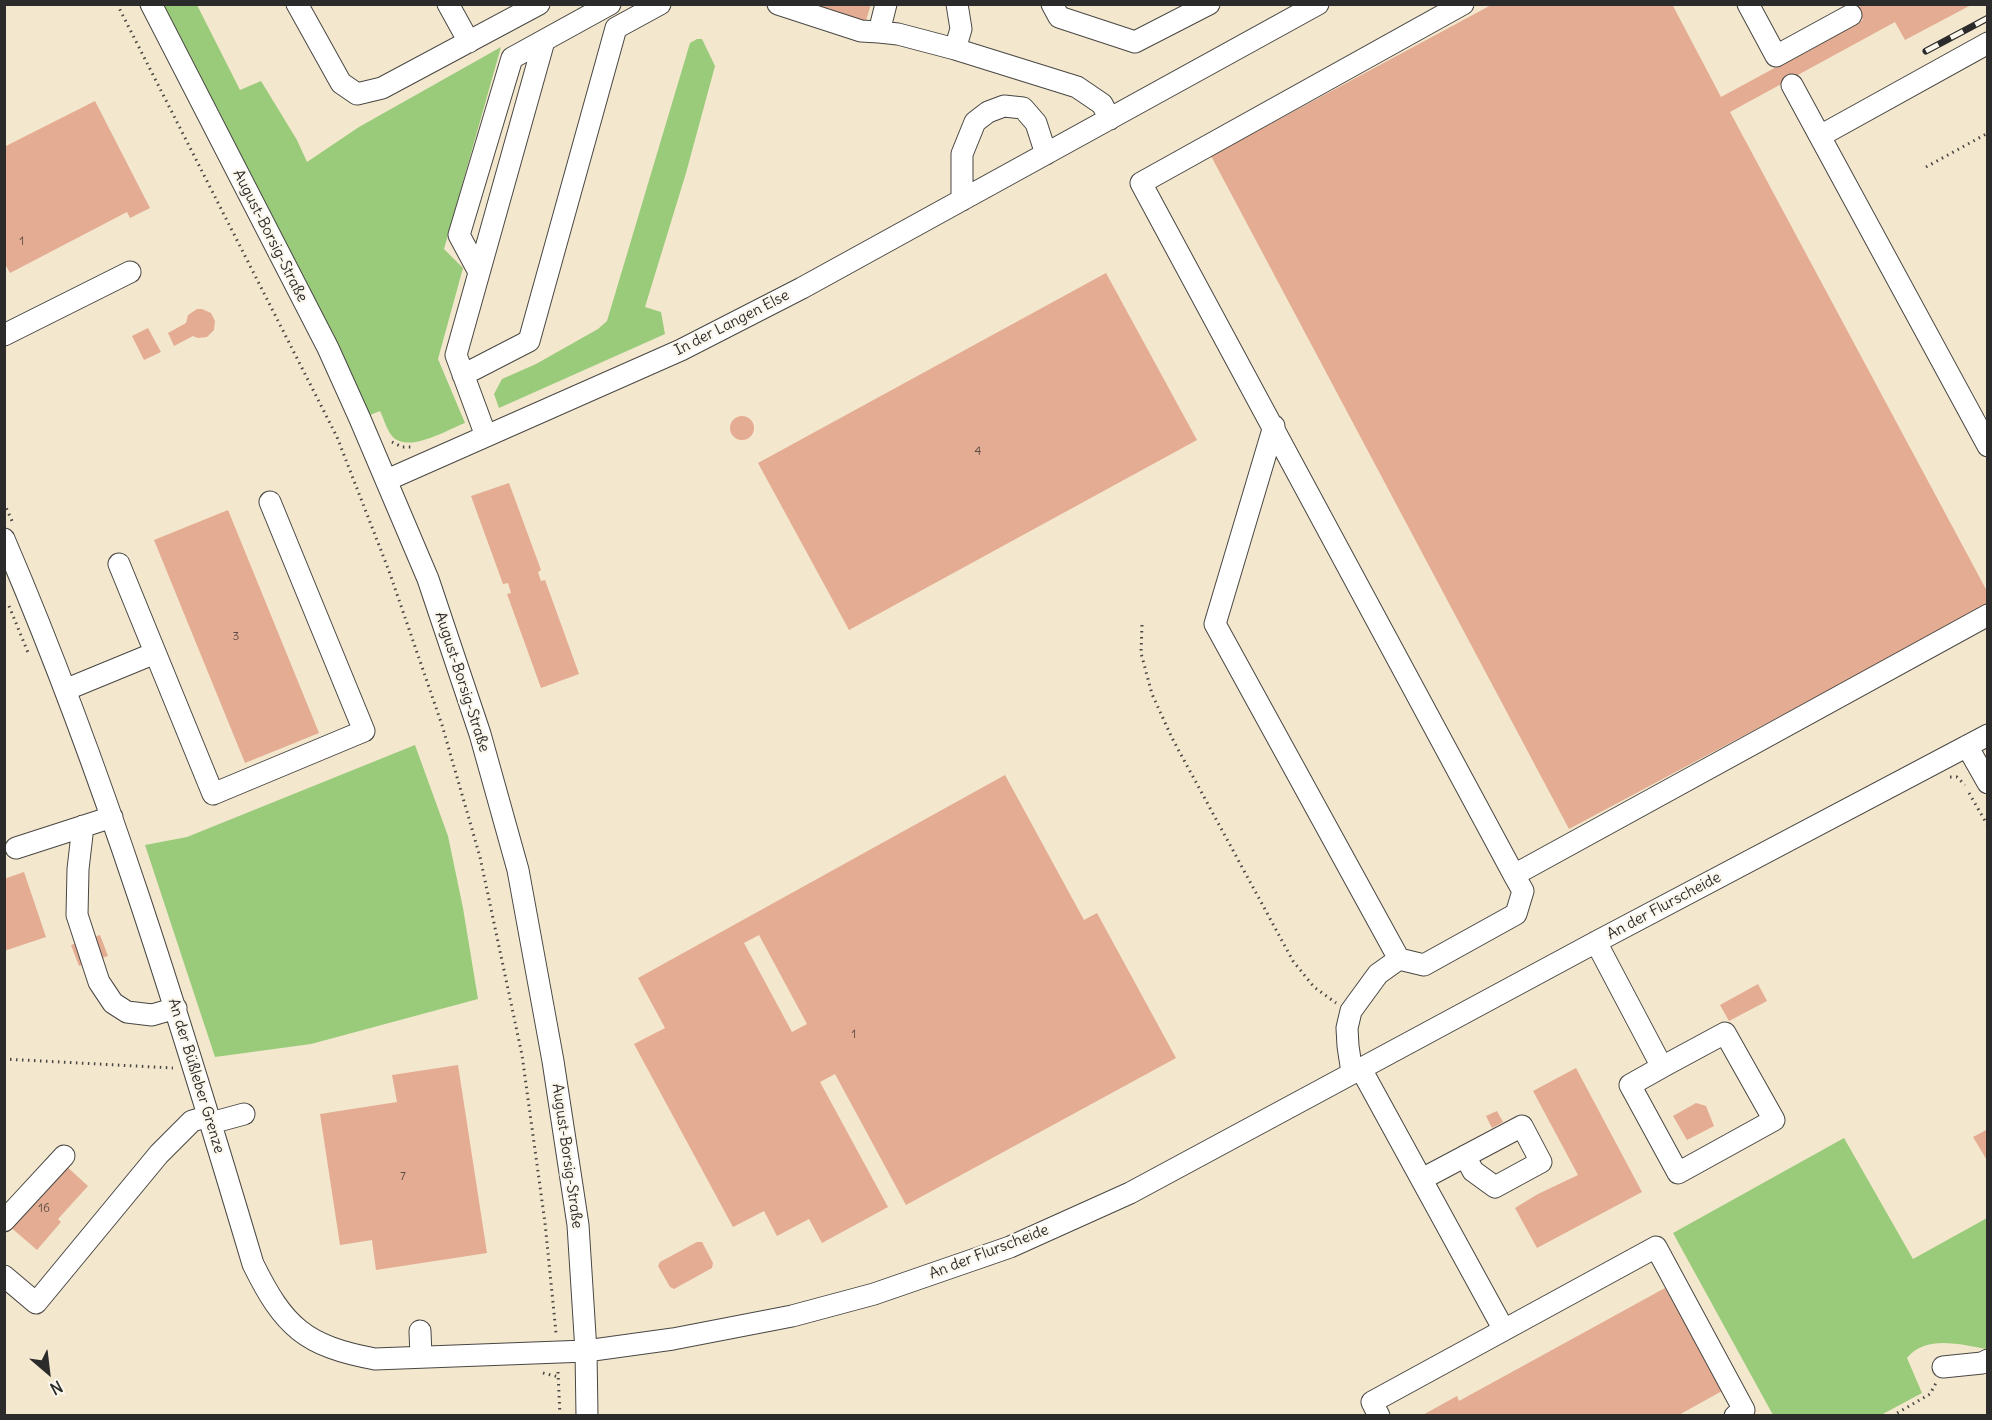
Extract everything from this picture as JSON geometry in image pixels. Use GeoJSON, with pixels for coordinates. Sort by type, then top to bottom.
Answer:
{"type":"FeatureCollection","features":[{"type":"Feature","properties":{"kind":"street","name":"August-Borsig-Straße"},"geometry":{"type":"LineString","coordinates":[[151,4],[328,348],[428,579],[469,701],[518,870],[554,1060],[578,1225],[586,1350],[587,1416]]}},
{"type":"Feature","properties":{"kind":"street"},"geometry":{"type":"LineString","coordinates":[[297,4],[341,83],[357,94],[382,88],[539,4]]}},
{"type":"Feature","properties":{"kind":"street"},"geometry":{"type":"LineString","coordinates":[[448,4],[469,42]]}},
{"type":"Feature","properties":{"kind":"street"},"geometry":{"type":"LineString","coordinates":[[479,272],[459,235],[512,58],[610,4]]}},
{"type":"Feature","properties":{"kind":"street"},"geometry":{"type":"LineString","coordinates":[[463,375],[529,341],[616,28],[660,4]]}},
{"type":"Feature","properties":{"kind":"street"},"geometry":{"type":"LineString","coordinates":[[778,4],[861,31],[898,33],[1077,87],[1102,104],[1110,119]]}},
{"type":"Feature","properties":{"kind":"street"},"geometry":{"type":"LineString","coordinates":[[879,32],[886,4]]}},
{"type":"Feature","properties":{"kind":"street"},"geometry":{"type":"LineString","coordinates":[[955,50],[961,29],[957,4]]}},
{"type":"Feature","properties":{"kind":"street"},"geometry":{"type":"LineString","coordinates":[[1052,4],[1059,17],[1135,42],[1209,4]]}},
{"type":"Feature","properties":{"kind":"street","name":"In der Langen Else"},"geometry":{"type":"LineString","coordinates":[[387,480],[681,350],[802,288],[1318,4]]}},
{"type":"Feature","properties":{"kind":"street"},"geometry":{"type":"LineString","coordinates":[[1274,426],[1215,624],[1399,959],[1424,965],[1516,914],[1523,891],[1274,426],[1141,183],[1463,4]]}},
{"type":"Feature","properties":{"kind":"street"},"geometry":{"type":"LineString","coordinates":[[1748,4],[1776,56],[1851,15]]}},
{"type":"Feature","properties":{"kind":"street"},"geometry":{"type":"LineString","coordinates":[[486,436],[456,356],[544,41]]}},
{"type":"Feature","properties":{"kind":"street"},"geometry":{"type":"LineString","coordinates":[[1820,136],[1988,43]]}},
{"type":"Feature","properties":{"kind":"street"},"geometry":{"type":"LineString","coordinates":[[1792,85],[1988,446]]}},
{"type":"Feature","properties":{"kind":"street"},"geometry":{"type":"LineString","coordinates":[[962,200],[962,154],[975,122],[988,112],[1004,106],[1023,108],[1036,123],[1046,154]]}},
{"type":"Feature","properties":{"kind":"street"},"geometry":{"type":"LineString","coordinates":[[4,335],[130,272]]}},
{"type":"Feature","properties":{"kind":"street"},"geometry":{"type":"LineString","coordinates":[[119,564],[213,794],[364,731],[270,502]]}},
{"type":"Feature","properties":{"kind":"street","name":"An der Büßleber Grenze"},"geometry":{"type":"LineString","coordinates":[[9,532],[112,817],[176,1008],[253,1264],[278,1309],[306,1335],[323,1345],[349,1354],[375,1359],[421,1357],[553,1342],[586,1350]]}},
{"type":"Feature","properties":{"kind":"street"},"geometry":{"type":"LineString","coordinates":[[1514,875],[1988,615]]}},
{"type":"Feature","properties":{"kind":"street"},"geometry":{"type":"LineString","coordinates":[[66,690],[154,653]]}},
{"type":"Feature","properties":{"kind":"street","name":"An der Flurscheide"},"geometry":{"type":"LineString","coordinates":[[586,1350],[673,1339],[792,1316],[874,1294],[1010,1247],[1130,1193],[1596,942],[1988,735]]}},
{"type":"Feature","properties":{"kind":"street"},"geometry":{"type":"LineString","coordinates":[[1967,746],[1988,783]]}},
{"type":"Feature","properties":{"kind":"street"},"geometry":{"type":"LineString","coordinates":[[16,849],[112,817]]}},
{"type":"Feature","properties":{"kind":"street"},"geometry":{"type":"LineString","coordinates":[[83,826],[78,869],[78,915],[99,982],[113,1003],[127,1012],[152,1015],[176,1008]]}},
{"type":"Feature","properties":{"kind":"street"},"geometry":{"type":"LineString","coordinates":[[1596,942],[1662,1067]]}},
{"type":"Feature","properties":{"kind":"street"},"geometry":{"type":"LineString","coordinates":[[1399,959],[1378,974],[1352,1011],[1347,1028],[1351,1066],[1358,1070],[1422,1179],[1504,1330]]}},
{"type":"Feature","properties":{"kind":"street"},"geometry":{"type":"LineString","coordinates":[[1725,1033],[1774,1120],[1678,1173],[1630,1085],[1662,1067],[1725,1033]]}},
{"type":"Feature","properties":{"kind":"street"},"geometry":{"type":"LineString","coordinates":[[4,1276],[36,1303],[159,1154],[192,1121],[244,1114]]}},
{"type":"Feature","properties":{"kind":"street"},"geometry":{"type":"LineString","coordinates":[[6,1218],[64,1155]]}},
{"type":"Feature","properties":{"kind":"street"},"geometry":{"type":"LineString","coordinates":[[1422,1179],[1465,1156]]}},
{"type":"Feature","properties":{"kind":"street"},"geometry":{"type":"LineString","coordinates":[[1379,1416],[1372,1402],[1656,1247],[1744,1410],[1735,1416]]}},
{"type":"Feature","properties":{"kind":"street"},"geometry":{"type":"LineString","coordinates":[[420,1331],[421,1357]]}},
{"type":"Feature","properties":{"kind":"street"},"geometry":{"type":"LineString","coordinates":[[1943,1367],[1982,1363],[1988,1360]]}},
{"type":"Feature","properties":{"kind":"path"},"geometry":{"type":"LineString","coordinates":[[117,4],[337,437],[389,571],[427,681],[480,857],[522,1055],[545,1223],[555,1323],[553,1342],[560,1416]]}},
{"type":"Feature","properties":{"kind":"path"},"geometry":{"type":"LineString","coordinates":[[1926,167],[1988,133]]}},
{"type":"Feature","properties":{"kind":"path"},"geometry":{"type":"LineString","coordinates":[[337,437],[363,426]]}},
{"type":"Feature","properties":{"kind":"path"},"geometry":{"type":"LineString","coordinates":[[388,436],[391,442],[402,447],[415,447]]}},
{"type":"Feature","properties":{"kind":"path"},"geometry":{"type":"LineString","coordinates":[[4,503],[9,532]]}},
{"type":"Feature","properties":{"kind":"path"},"geometry":{"type":"LineString","coordinates":[[1142,625],[1141,652],[1152,694],[1172,738],[1276,931],[1293,961],[1314,987],[1352,1011]]}},
{"type":"Feature","properties":{"kind":"path"},"geometry":{"type":"LineString","coordinates":[[4,1059],[175,1068],[193,1064]]}},
{"type":"Feature","properties":{"kind":"path"},"geometry":{"type":"LineString","coordinates":[[553,1342],[555,1323]]}},
{"type":"Feature","properties":{"kind":"path"},"geometry":{"type":"LineString","coordinates":[[1892,1416],[1930,1394],[1943,1367]]}},
{"type":"Feature","properties":{"kind":"green space"},"geometry":{"type":"Polygon","coordinates":[[[162,5],[197,5],[240,90],[261,81],[297,140],[307,162],[359,127],[501,47],[444,249],[463,268],[438,359],[465,423],[428,439],[408,443],[393,437],[380,411],[370,415],[283,238],[162,5]]]}},
{"type":"Feature","properties":{"kind":"green space"},"geometry":{"type":"Polygon","coordinates":[[[702,39],[715,66],[686,173],[645,307],[661,312],[665,334],[499,408],[494,394],[502,379],[536,364],[598,329],[607,321],[690,43],[702,39]]]}},
{"type":"Feature","properties":{"kind":"green space"},"geometry":{"type":"Polygon","coordinates":[[[415,745],[448,836],[478,999],[311,1044],[215,1057],[145,845],[187,837],[415,745]]]}},
{"type":"Feature","properties":{"kind":"green space"},"geometry":{"type":"Polygon","coordinates":[[[1844,1138],[1913,1259],[1987,1218],[1987,1349],[1945,1343],[1924,1346],[1915,1351],[1907,1358],[1922,1393],[1881,1415],[1773,1415],[1673,1233],[1844,1138]]]}},
{"type":"Feature","properties":{"kind":"building"},"geometry":{"type":"Polygon","coordinates":[[[817,4],[871,4],[864,27],[816,7],[817,4]]]}},
{"type":"Feature","properties":{"kind":"building"},"geometry":{"type":"Polygon","coordinates":[[[1493,4],[1672,4],[1721,97],[1863,20],[1854,4],[1973,4],[1905,40],[1895,22],[1730,112],[1988,593],[1988,605],[1569,829],[1211,156],[1493,4]]]}},
{"type":"Feature","properties":{"kind":"building"},"geometry":{"type":"Polygon","coordinates":[[[95,101],[150,208],[130,218],[127,212],[10,273],[4,262],[4,147],[95,101]]]}},
{"type":"Feature","properties":{"kind":"building"},"geometry":{"type":"Polygon","coordinates":[[[1106,273],[1197,440],[849,630],[758,463],[1106,273]]]}},
{"type":"Feature","properties":{"kind":"building"},"geometry":{"type":"Polygon","coordinates":[[[197,309],[211,313],[215,321],[214,330],[207,337],[193,336],[174,346],[168,333],[186,323],[188,315],[197,309]]]}},
{"type":"Feature","properties":{"kind":"building"},"geometry":{"type":"Polygon","coordinates":[[[148,328],[161,352],[144,360],[132,336],[148,328]]]}},
{"type":"Feature","properties":{"kind":"building"},"geometry":{"type":"Polygon","coordinates":[[[742,416],[751,419],[754,428],[751,437],[742,440],[733,437],[730,428],[733,419],[742,416]]]}},
{"type":"Feature","properties":{"kind":"building"},"geometry":{"type":"Polygon","coordinates":[[[509,483],[541,570],[538,572],[541,581],[545,580],[579,674],[541,688],[507,594],[511,593],[508,583],[503,584],[471,496],[509,483]]]}},
{"type":"Feature","properties":{"kind":"building"},"geometry":{"type":"Polygon","coordinates":[[[228,510],[319,733],[245,763],[154,540],[228,510]]]}},
{"type":"Feature","properties":{"kind":"building"},"geometry":{"type":"Polygon","coordinates":[[[1005,775],[1084,920],[1097,913],[1176,1058],[906,1205],[835,1074],[820,1082],[888,1207],[822,1243],[809,1219],[777,1236],[764,1211],[733,1227],[634,1044],[665,1028],[638,978],[1005,775]],[[759,935],[744,943],[792,1032],[807,1024],[759,935]]]}},
{"type":"Feature","properties":{"kind":"building"},"geometry":{"type":"Polygon","coordinates":[[[24,872],[46,937],[4,951],[4,879],[24,872]]]}},
{"type":"Feature","properties":{"kind":"building"},"geometry":{"type":"Polygon","coordinates":[[[100,935],[108,956],[79,966],[71,945],[100,935]]]}},
{"type":"Feature","properties":{"kind":"building"},"geometry":{"type":"Polygon","coordinates":[[[1758,984],[1767,1001],[1729,1021],[1720,1005],[1758,984]]]}},
{"type":"Feature","properties":{"kind":"building"},"geometry":{"type":"Polygon","coordinates":[[[458,1065],[487,1253],[376,1270],[372,1240],[340,1245],[320,1114],[397,1102],[392,1075],[458,1065]]]}},
{"type":"Feature","properties":{"kind":"building"},"geometry":{"type":"Polygon","coordinates":[[[1576,1068],[1642,1192],[1537,1248],[1515,1208],[1578,1175],[1533,1091],[1576,1068]]]}},
{"type":"Feature","properties":{"kind":"building"},"geometry":{"type":"Polygon","coordinates":[[[1696,1103],[1706,1106],[1714,1126],[1687,1140],[1673,1116],[1696,1103]]]}},
{"type":"Feature","properties":{"kind":"building"},"geometry":{"type":"Polygon","coordinates":[[[1497,1111],[1503,1122],[1492,1128],[1486,1116],[1497,1111]]]}},
{"type":"Feature","properties":{"kind":"building"},"geometry":{"type":"Polygon","coordinates":[[[1988,1129],[1988,1162],[1973,1137],[1988,1129]]]}},
{"type":"Feature","properties":{"kind":"building"},"geometry":{"type":"Polygon","coordinates":[[[65,1165],[88,1186],[58,1219],[61,1222],[37,1250],[8,1225],[65,1165]]]}},
{"type":"Feature","properties":{"kind":"building"},"geometry":{"type":"Polygon","coordinates":[[[697,1242],[702,1242],[713,1263],[712,1268],[674,1289],[670,1287],[658,1266],[660,1262],[697,1242]]]}},
{"type":"Feature","properties":{"kind":"building"},"geometry":{"type":"Polygon","coordinates":[[[1665,1288],[1722,1391],[1677,1416],[1421,1416],[1457,1396],[1459,1401],[1665,1288]]]}},
{"type":"Feature","properties":{"kind":"railway"},"geometry":{"type":"LineString","coordinates":[[1926,51],[1988,18]]}}]}
